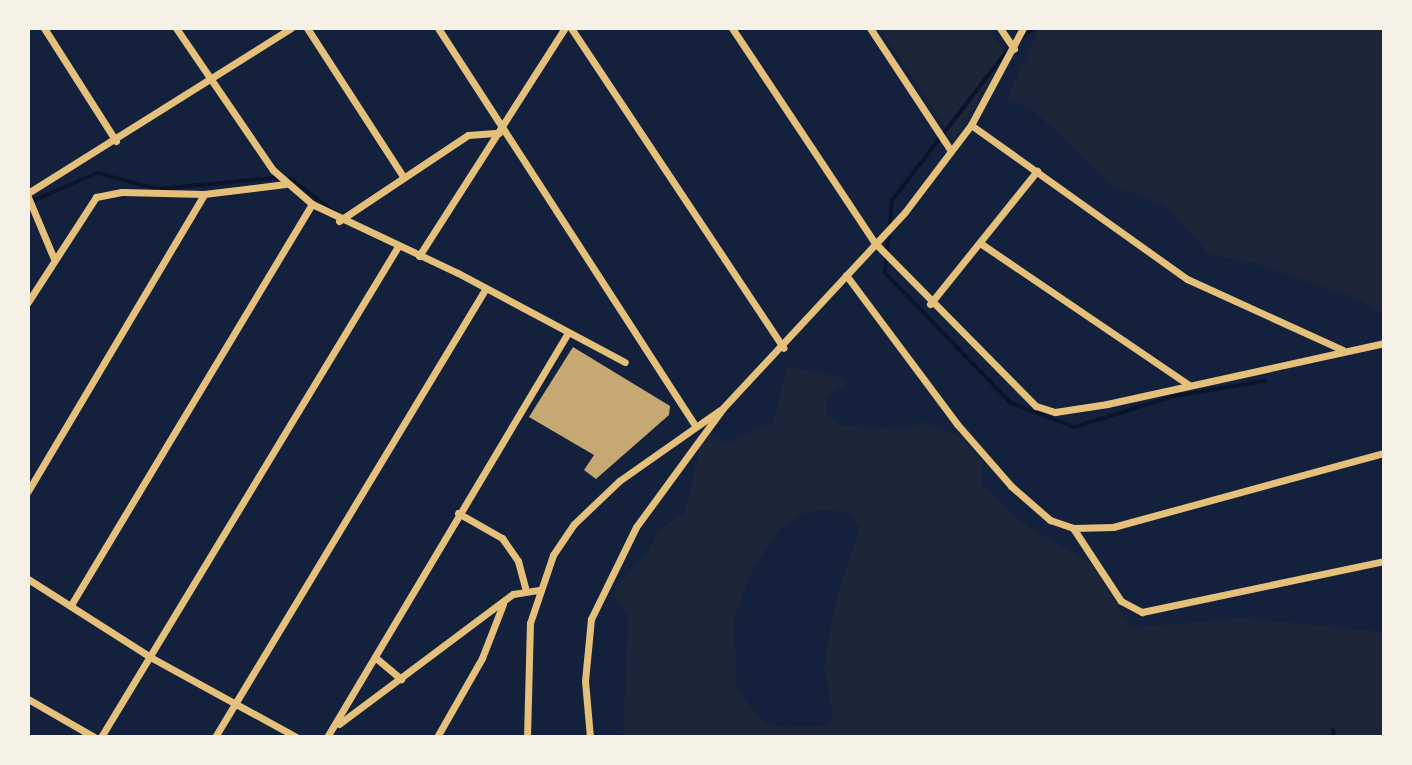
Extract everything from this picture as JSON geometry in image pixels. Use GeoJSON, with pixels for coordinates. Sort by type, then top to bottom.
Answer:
{"type":"FeatureCollection","features":[{"type":"Feature","properties":{"kind":"street"},"geometry":{"type":"LineString","coordinates":[[44,28],[116,141]]}},
{"type":"Feature","properties":{"kind":"street"},"geometry":{"type":"LineString","coordinates":[[176,28],[285,184],[339,221],[486,288],[625,362]]}},
{"type":"Feature","properties":{"kind":"street"},"geometry":{"type":"LineString","coordinates":[[54,259],[28,195],[291,28]]}},
{"type":"Feature","properties":{"kind":"street"},"geometry":{"type":"LineString","coordinates":[[307,28],[402,175]]}},
{"type":"Feature","properties":{"kind":"street"},"geometry":{"type":"LineString","coordinates":[[438,28],[694,424]]}},
{"type":"Feature","properties":{"kind":"street"},"geometry":{"type":"LineString","coordinates":[[419,256],[568,28],[784,348]]}},
{"type":"Feature","properties":{"kind":"street"},"geometry":{"type":"LineString","coordinates":[[732,28],[875,243],[930,304],[1029,401],[1045,410],[1066,411],[1384,343]]}},
{"type":"Feature","properties":{"kind":"street"},"geometry":{"type":"LineString","coordinates":[[870,28],[951,151]]}},
{"type":"Feature","properties":{"kind":"street"},"geometry":{"type":"LineString","coordinates":[[1000,28],[1014,49]]}},
{"type":"Feature","properties":{"kind":"street"},"geometry":{"type":"LineString","coordinates":[[590,737],[586,651],[601,590],[636,527],[723,408],[784,348],[951,151],[971,125],[1023,28]]}},
{"type":"Feature","properties":{"kind":"street"},"geometry":{"type":"LineString","coordinates":[[971,125],[1187,279],[1343,350]]}},
{"type":"Feature","properties":{"kind":"street"},"geometry":{"type":"LineString","coordinates":[[339,221],[402,175],[468,135],[501,129]]}},
{"type":"Feature","properties":{"kind":"street"},"geometry":{"type":"LineString","coordinates":[[930,304],[1037,171]]}},
{"type":"Feature","properties":{"kind":"street"},"geometry":{"type":"LineString","coordinates":[[28,302],[88,203],[107,193],[204,194],[285,184]]}},
{"type":"Feature","properties":{"kind":"street"},"geometry":{"type":"LineString","coordinates":[[28,491],[204,194]]}},
{"type":"Feature","properties":{"kind":"street"},"geometry":{"type":"LineString","coordinates":[[71,605],[312,204]]}},
{"type":"Feature","properties":{"kind":"street"},"geometry":{"type":"LineString","coordinates":[[980,243],[1189,385]]}},
{"type":"Feature","properties":{"kind":"street"},"geometry":{"type":"LineString","coordinates":[[101,737],[152,658],[397,248]]}},
{"type":"Feature","properties":{"kind":"street"},"geometry":{"type":"LineString","coordinates":[[846,275],[957,424],[1011,486],[1050,520],[1073,528],[1113,527],[1384,453]]}},
{"type":"Feature","properties":{"kind":"street"},"geometry":{"type":"LineString","coordinates":[[215,737],[486,288]]}},
{"type":"Feature","properties":{"kind":"street"},"geometry":{"type":"LineString","coordinates":[[327,737],[337,725],[458,513],[568,333]]}},
{"type":"Feature","properties":{"kind":"street"},"geometry":{"type":"LineString","coordinates":[[527,737],[530,623],[538,590],[574,524],[619,481],[694,424],[723,408]]}},
{"type":"Feature","properties":{"kind":"street"},"geometry":{"type":"LineString","coordinates":[[458,513],[502,538],[518,561],[525,588]]}},
{"type":"Feature","properties":{"kind":"street"},"geometry":{"type":"LineString","coordinates":[[1073,528],[1121,601],[1142,612],[1384,561]]}},
{"type":"Feature","properties":{"kind":"street"},"geometry":{"type":"LineString","coordinates":[[28,579],[152,658],[296,737]]}},
{"type":"Feature","properties":{"kind":"street"},"geometry":{"type":"LineString","coordinates":[[337,725],[503,602],[525,588],[538,590]]}},
{"type":"Feature","properties":{"kind":"street"},"geometry":{"type":"LineString","coordinates":[[437,737],[482,658],[503,602]]}},
{"type":"Feature","properties":{"kind":"street"},"geometry":{"type":"LineString","coordinates":[[376,658],[401,679]]}},
{"type":"Feature","properties":{"kind":"street"},"geometry":{"type":"LineString","coordinates":[[28,699],[94,737]]}},
{"type":"Feature","properties":{"kind":"shaded area"},"geometry":{"type":"Polygon","coordinates":[[[880,28],[987,28],[1006,55],[954,140],[880,28]]]}},
{"type":"Feature","properties":{"kind":"shaded area"},"geometry":{"type":"Polygon","coordinates":[[[1040,28],[1384,28],[1384,315],[1356,298],[1254,263],[1210,255],[1166,206],[1111,184],[1030,107],[1006,99],[1040,28]]]}},
{"type":"Feature","properties":{"kind":"shaded area"},"geometry":{"type":"Polygon","coordinates":[[[788,366],[843,378],[845,386],[827,395],[826,414],[841,426],[908,429],[924,422],[960,437],[982,462],[982,483],[1019,521],[1095,566],[1130,628],[1244,618],[1384,632],[1384,737],[623,737],[628,616],[616,599],[615,587],[647,554],[660,529],[685,512],[703,432],[727,443],[773,422],[788,366]],[[824,509],[801,514],[780,528],[755,565],[734,617],[737,691],[764,722],[782,727],[827,726],[833,716],[824,665],[837,595],[860,528],[852,514],[824,509]]]}},
{"type":"Feature","properties":{"kind":"building"},"geometry":{"type":"Polygon","coordinates":[[[573,347],[670,406],[669,415],[596,479],[584,470],[594,455],[529,417],[573,347]]]}},
{"type":"Feature","properties":{"kind":"waterway"},"geometry":{"type":"LineString","coordinates":[[1020,39],[1034,28]]}},
{"type":"Feature","properties":{"kind":"waterway"},"geometry":{"type":"LineString","coordinates":[[1010,47],[892,200],[885,273],[1011,403],[1074,427],[1175,396],[1265,381]]}},
{"type":"Feature","properties":{"kind":"waterway"},"geometry":{"type":"LineString","coordinates":[[30,202],[97,173],[157,189],[273,178],[291,179],[336,213]]}},
{"type":"Feature","properties":{"kind":"waterway"},"geometry":{"type":"LineString","coordinates":[[1333,730],[1334,737]]}}]}
